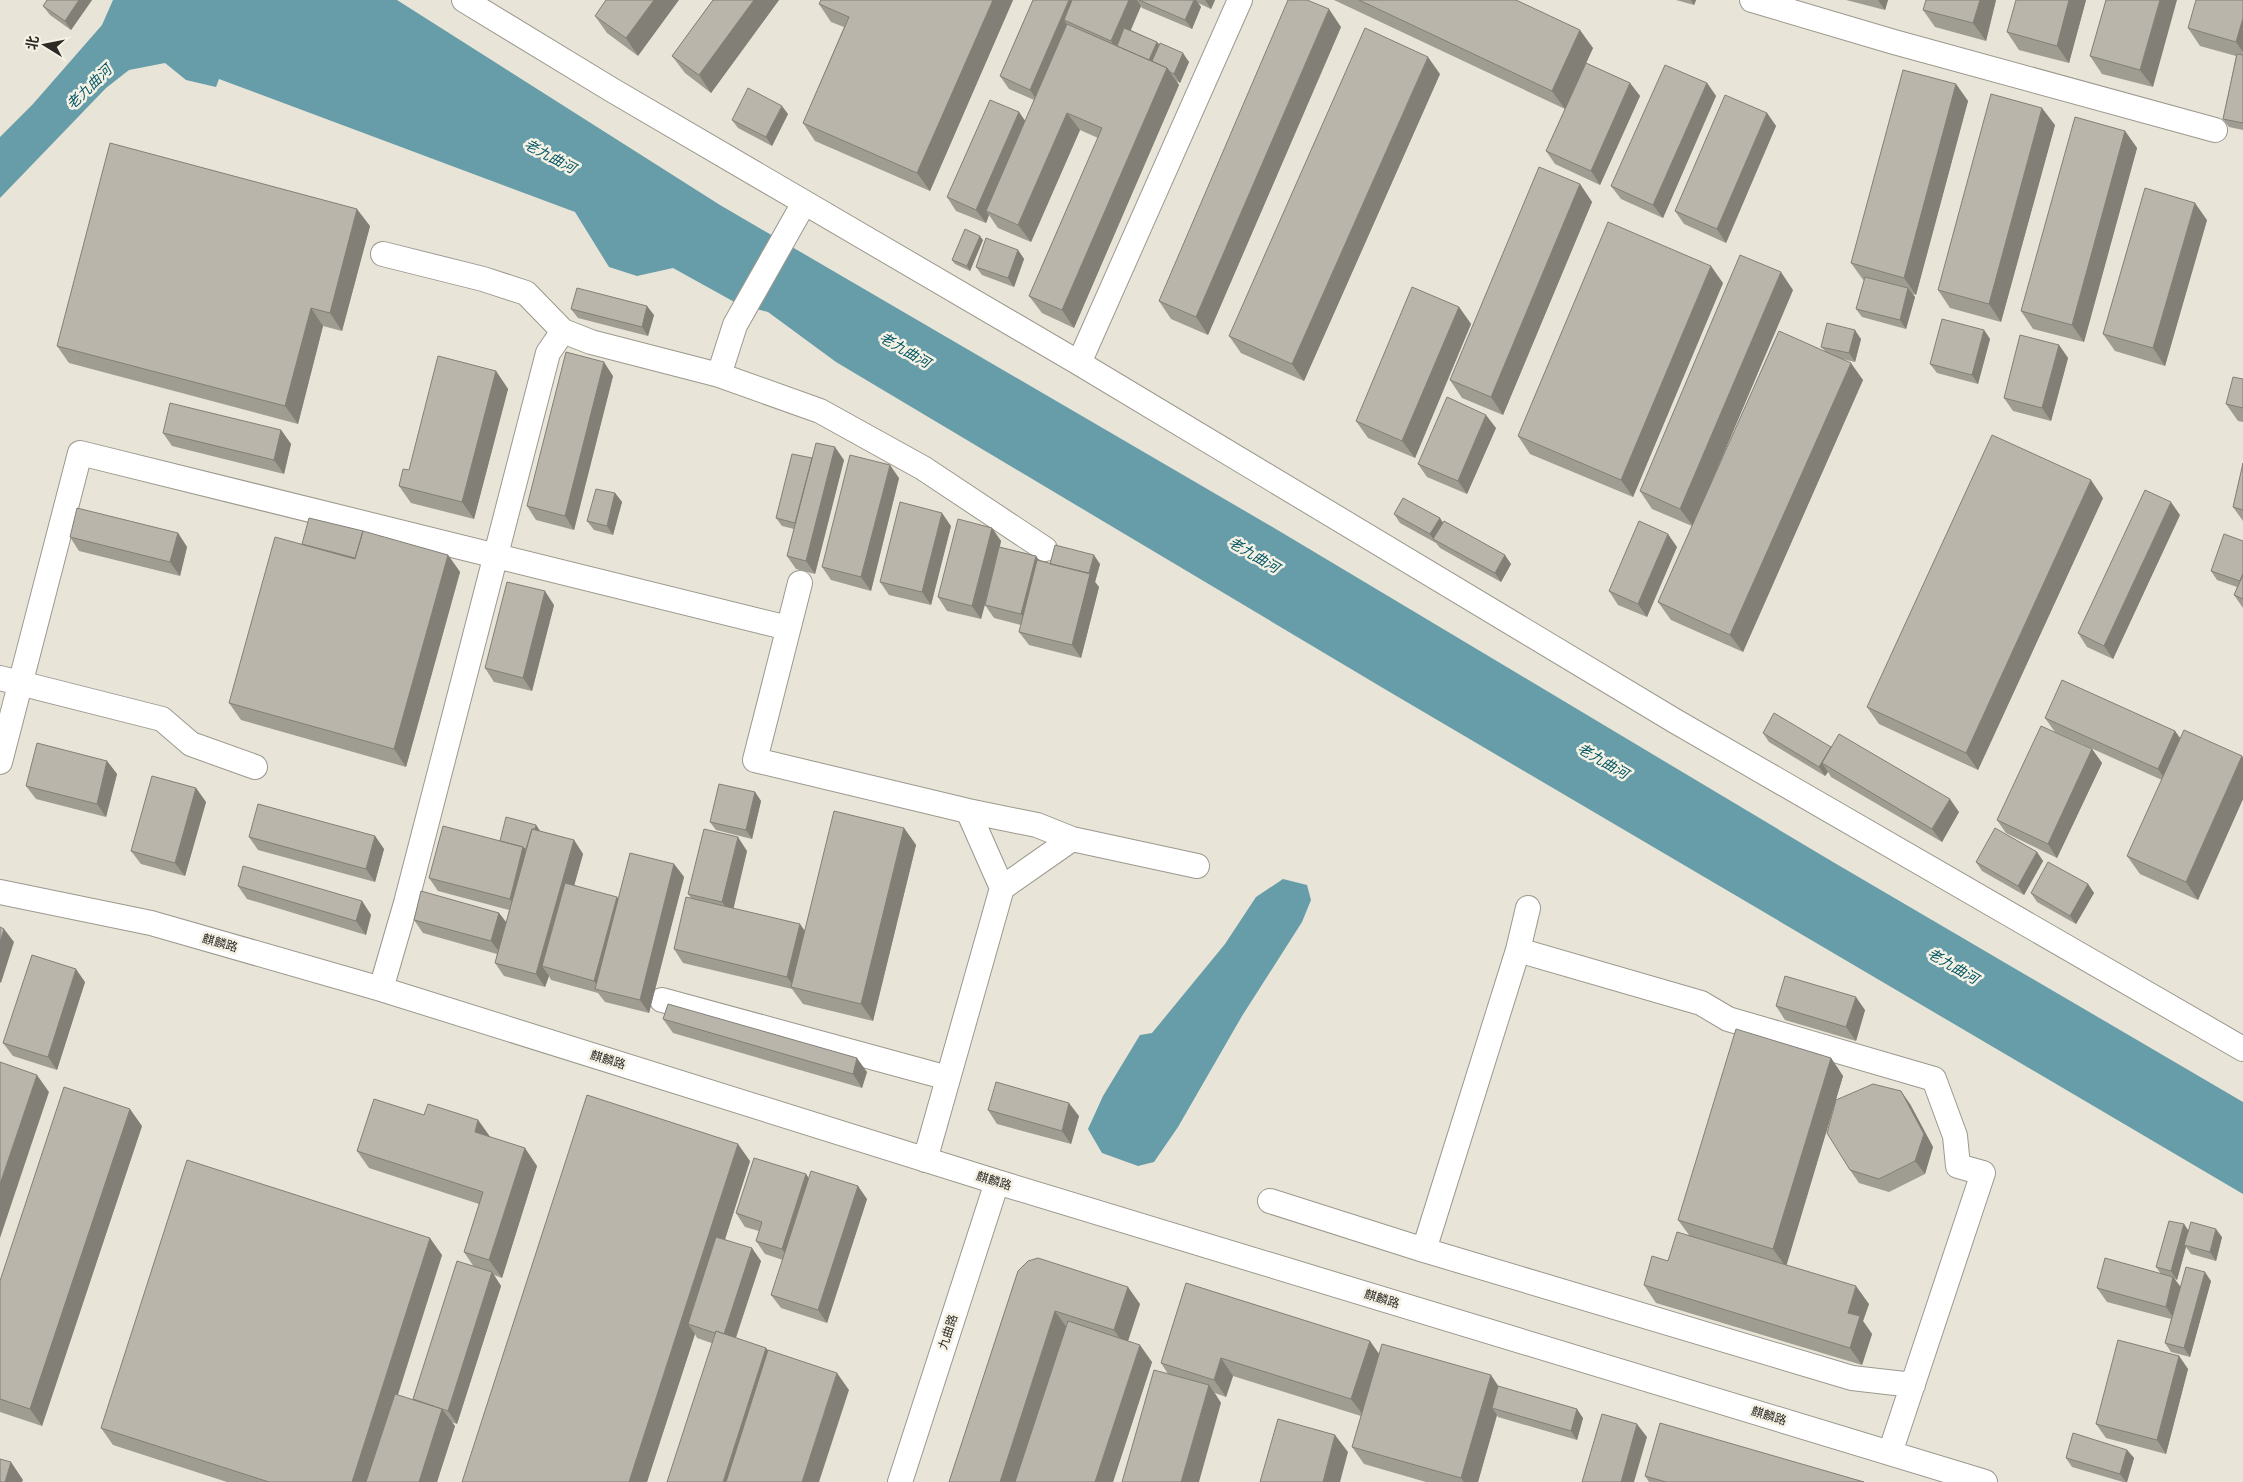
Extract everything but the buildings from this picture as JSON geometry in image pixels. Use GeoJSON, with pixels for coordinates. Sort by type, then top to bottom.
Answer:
{"type":"FeatureCollection","features":[{"type":"Feature","properties":{"kind":"street"},"geometry":{"type":"LineString","coordinates":[[464,0],[612,90],[1079,363],[1675,721],[2243,1049]]}},
{"type":"Feature","properties":{"kind":"street"},"geometry":{"type":"LineString","coordinates":[[1079,363],[1240,0]]}},
{"type":"Feature","properties":{"kind":"street"},"geometry":{"type":"LineString","coordinates":[[1752,0],[1894,42],[2215,130]]}},
{"type":"Feature","properties":{"kind":"street"},"geometry":{"type":"LineString","coordinates":[[719,375],[735,325],[804,203]]}},
{"type":"Feature","properties":{"kind":"street"},"geometry":{"type":"LineString","coordinates":[[383,254],[483,279],[526,293],[563,331],[591,342],[719,375],[820,411],[923,468],[1045,549]]}},
{"type":"Feature","properties":{"kind":"street"},"geometry":{"type":"LineString","coordinates":[[381,989],[406,903],[548,353],[563,331]]}},
{"type":"Feature","properties":{"kind":"street"},"geometry":{"type":"LineString","coordinates":[[0,762],[10,681],[80,453],[788,628]]}},
{"type":"Feature","properties":{"kind":"street"},"geometry":{"type":"LineString","coordinates":[[800,583],[754,760],[968,811],[1037,825],[1072,839],[1197,866]]}},
{"type":"Feature","properties":{"kind":"street"},"geometry":{"type":"LineString","coordinates":[[10,681],[162,719],[191,744],[255,767]]}},
{"type":"Feature","properties":{"kind":"street"},"geometry":{"type":"LineString","coordinates":[[968,811],[1002,888]]}},
{"type":"Feature","properties":{"kind":"street"},"geometry":{"type":"LineString","coordinates":[[925,1160],[1002,888],[1072,839]]}},
{"type":"Feature","properties":{"kind":"street","name":"麒麟路"},"geometry":{"type":"LineString","coordinates":[[0,892],[151,923],[381,989],[925,1160],[1985,1482]]}},
{"type":"Feature","properties":{"kind":"street"},"geometry":{"type":"LineString","coordinates":[[1424,1250],[1518,950],[1528,908]]}},
{"type":"Feature","properties":{"kind":"street"},"geometry":{"type":"LineString","coordinates":[[1518,950],[1701,1004],[1728,1019],[1934,1078],[1955,1136],[1958,1166],[1983,1173],[1890,1453]]}},
{"type":"Feature","properties":{"kind":"street"},"geometry":{"type":"LineString","coordinates":[[662,1000],[948,1078]]}},
{"type":"Feature","properties":{"kind":"street","name":"九曲路"},"geometry":{"type":"LineString","coordinates":[[900,1482],[997,1182]]}},
{"type":"Feature","properties":{"kind":"street"},"geometry":{"type":"LineString","coordinates":[[1270,1201],[1424,1250],[1852,1378],[1913,1385]]}},
{"type":"Feature","properties":{"kind":"water","name":"老九曲河"},"geometry":{"type":"Polygon","coordinates":[[[113,0],[397,0],[720,205],[1269,525],[1833,862],[2243,1102],[2243,1194],[1388,691],[836,362],[768,312],[738,304],[673,268],[637,276],[609,267],[575,212],[219,79],[216,87],[186,80],[165,63],[129,70],[106,88],[0,198],[0,137],[33,104],[102,25],[113,0]]]}},
{"type":"Feature","properties":{"kind":"water"},"geometry":{"type":"Polygon","coordinates":[[[1283,879],[1307,885],[1311,900],[1302,922],[1242,1016],[1178,1127],[1154,1162],[1138,1166],[1102,1153],[1088,1129],[1103,1096],[1140,1035],[1152,1033],[1225,944],[1256,897],[1283,879]]]}}]}
